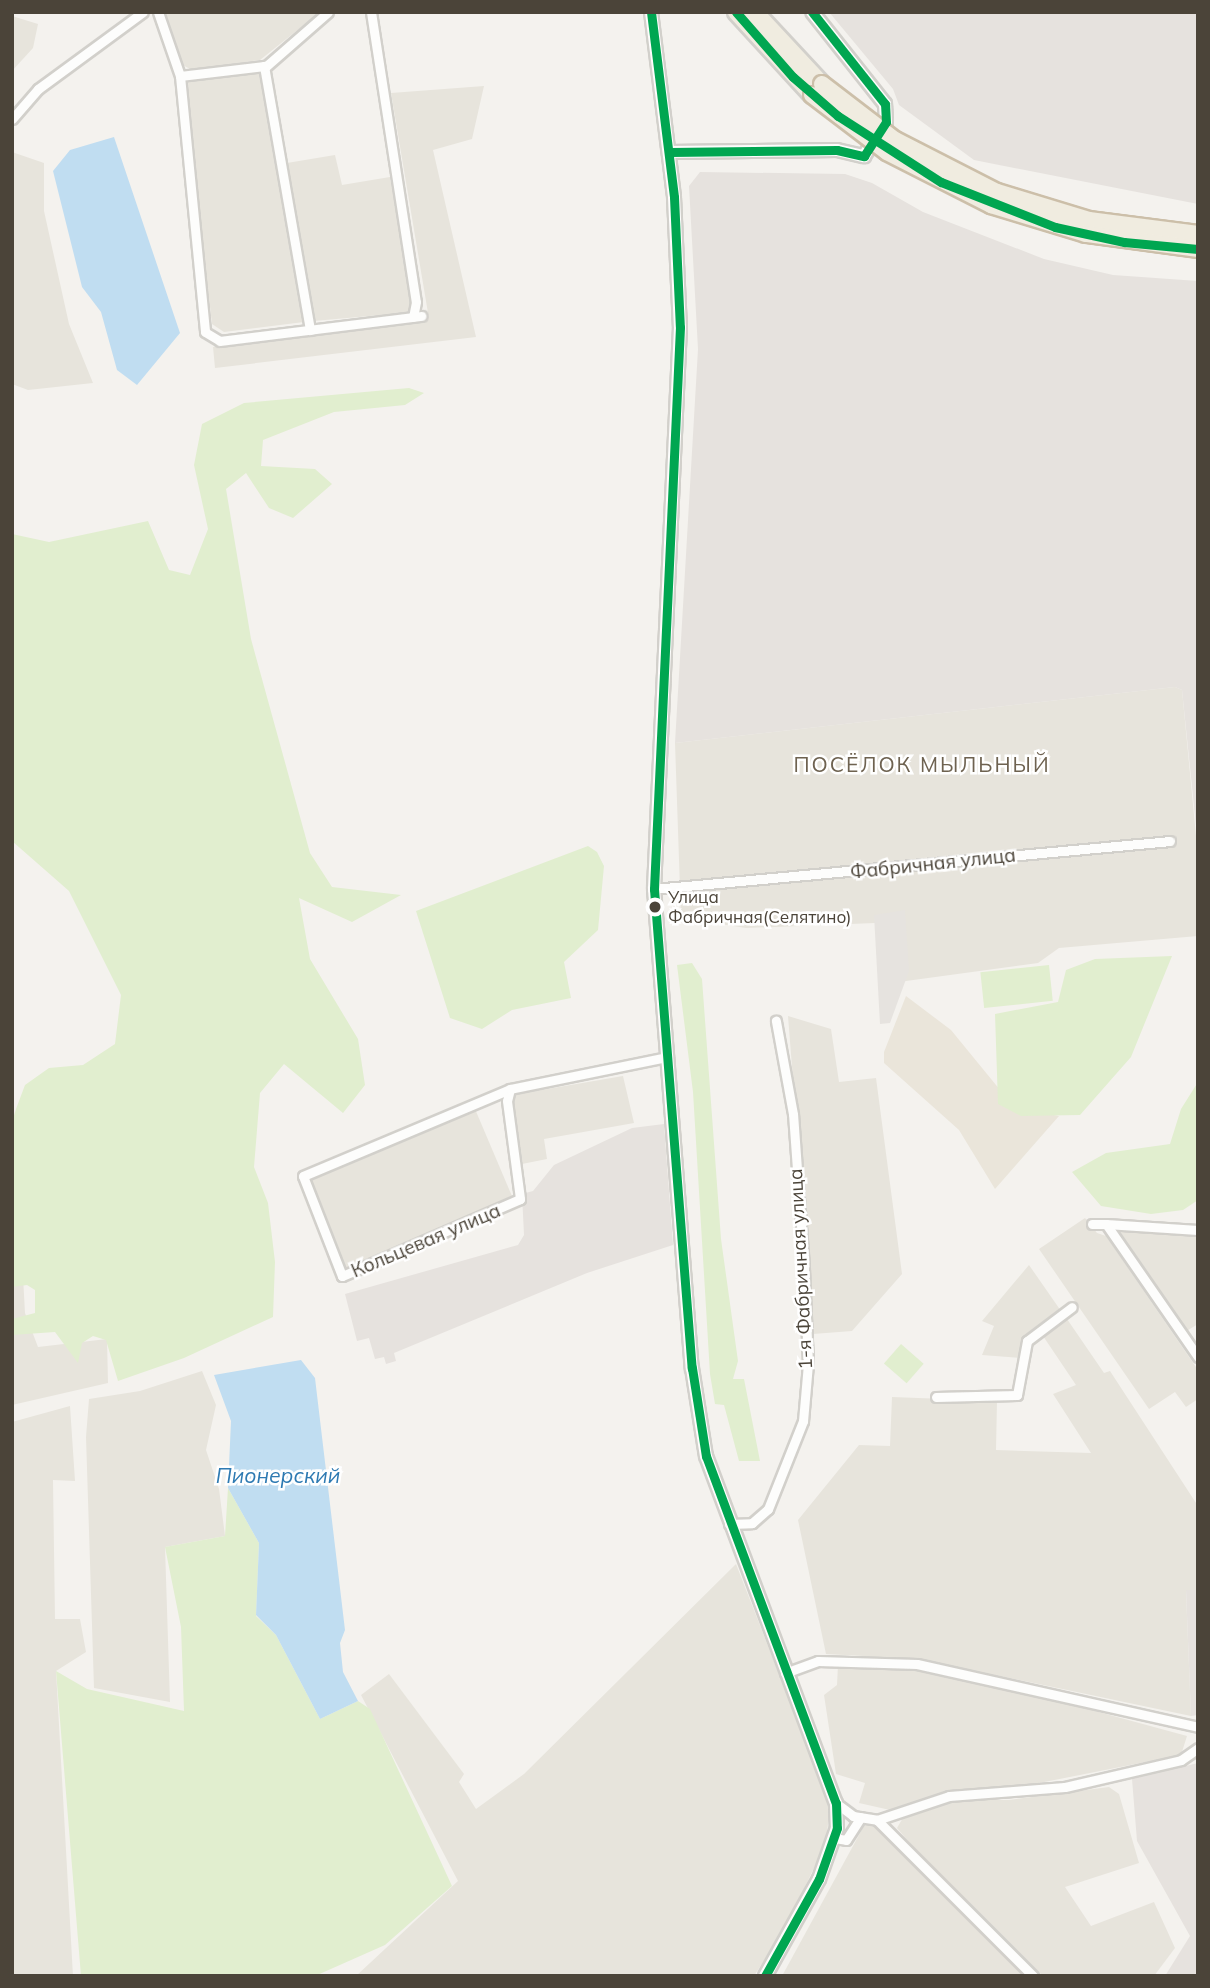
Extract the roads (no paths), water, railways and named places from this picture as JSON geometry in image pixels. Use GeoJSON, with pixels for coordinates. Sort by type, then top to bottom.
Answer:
{"type":"FeatureCollection","features":[{"type":"Feature","properties":{"kind":"highway"},"geometry":{"type":"LineString","coordinates":[[736,12],[887,152],[991,205],[1086,234],[1198,249]]}},
{"type":"Feature","properties":{"kind":"highway"},"geometry":{"type":"LineString","coordinates":[[755,12],[817,89],[895,140],[997,192],[1089,220],[1198,234]]}},
{"type":"Feature","properties":{"kind":"street"},"geometry":{"type":"LineString","coordinates":[[12,118],[38,89],[143,12]]}},
{"type":"Feature","properties":{"kind":"street"},"geometry":{"type":"LineString","coordinates":[[158,12],[180,76],[205,332],[220,341],[417,316],[371,12]]}},
{"type":"Feature","properties":{"kind":"street"},"geometry":{"type":"LineString","coordinates":[[180,76],[264,68],[328,12]]}},
{"type":"Feature","properties":{"kind":"street"},"geometry":{"type":"LineString","coordinates":[[651,12],[670,152],[680,327],[654,889],[697,1413],[706,1456],[729,1524],[836,1803],[834,1838],[797,1923],[765,1976]]}},
{"type":"Feature","properties":{"kind":"street"},"geometry":{"type":"LineString","coordinates":[[670,152],[837,150],[864,156],[886,122],[885,104],[811,12]]}},
{"type":"Feature","properties":{"kind":"street"},"geometry":{"type":"LineString","coordinates":[[264,68],[310,330]]}},
{"type":"Feature","properties":{"kind":"street","name":"Фабричная улица"},"geometry":{"type":"LineString","coordinates":[[654,889],[1170,841]]}},
{"type":"Feature","properties":{"kind":"street","name":"1-я Фабричная улица"},"geometry":{"type":"LineString","coordinates":[[729,1524],[752,1523],[768,1508],[803,1421],[808,1364],[803,1254],[793,1114],[776,1021]]}},
{"type":"Feature","properties":{"kind":"street","name":"Кольцевая улица"},"geometry":{"type":"LineString","coordinates":[[510,1089],[507,1101],[520,1199],[342,1276],[303,1176],[510,1089],[667,1057]]}},
{"type":"Feature","properties":{"kind":"street"},"geometry":{"type":"LineString","coordinates":[[1092,1224],[1198,1230]]}},
{"type":"Feature","properties":{"kind":"street"},"geometry":{"type":"LineString","coordinates":[[1106,1224],[1198,1357]]}},
{"type":"Feature","properties":{"kind":"street"},"geometry":{"type":"LineString","coordinates":[[936,1397],[1017,1395],[1027,1340],[1072,1307]]}},
{"type":"Feature","properties":{"kind":"street"},"geometry":{"type":"LineString","coordinates":[[785,1673],[818,1661],[917,1664],[1198,1727]]}},
{"type":"Feature","properties":{"kind":"street"},"geometry":{"type":"LineString","coordinates":[[836,1803],[861,1817],[877,1820],[949,1797],[1065,1787],[1181,1760],[1198,1748]]}},
{"type":"Feature","properties":{"kind":"street"},"geometry":{"type":"LineString","coordinates":[[834,1838],[846,1840],[861,1817]]}},
{"type":"Feature","properties":{"kind":"street"},"geometry":{"type":"LineString","coordinates":[[877,1820],[1033,1976]]}},
{"type":"Feature","properties":{"kind":"water"},"geometry":{"type":"Polygon","coordinates":[[[114,137],[180,333],[137,385],[117,370],[101,312],[82,287],[53,171],[70,150],[114,137]]]}},
{"type":"Feature","properties":{"kind":"water","name":"Пионерский"},"geometry":{"type":"Polygon","coordinates":[[[301,1360],[315,1378],[345,1630],[340,1643],[343,1672],[358,1701],[320,1719],[276,1635],[256,1615],[259,1543],[228,1488],[231,1421],[214,1375],[301,1360]]]}},
{"type":"Feature","properties":{"kind":"place","name":"Улица Фабричная(Селятино)"},"geometry":{"type":"Point","coordinates":[655,907]}},
{"type":"Feature","properties":{"kind":"district","name":"ПОСЁЛОК МЫЛЬНЫЙ"},"geometry":{"type":"Point","coordinates":[922,764]}}]}
